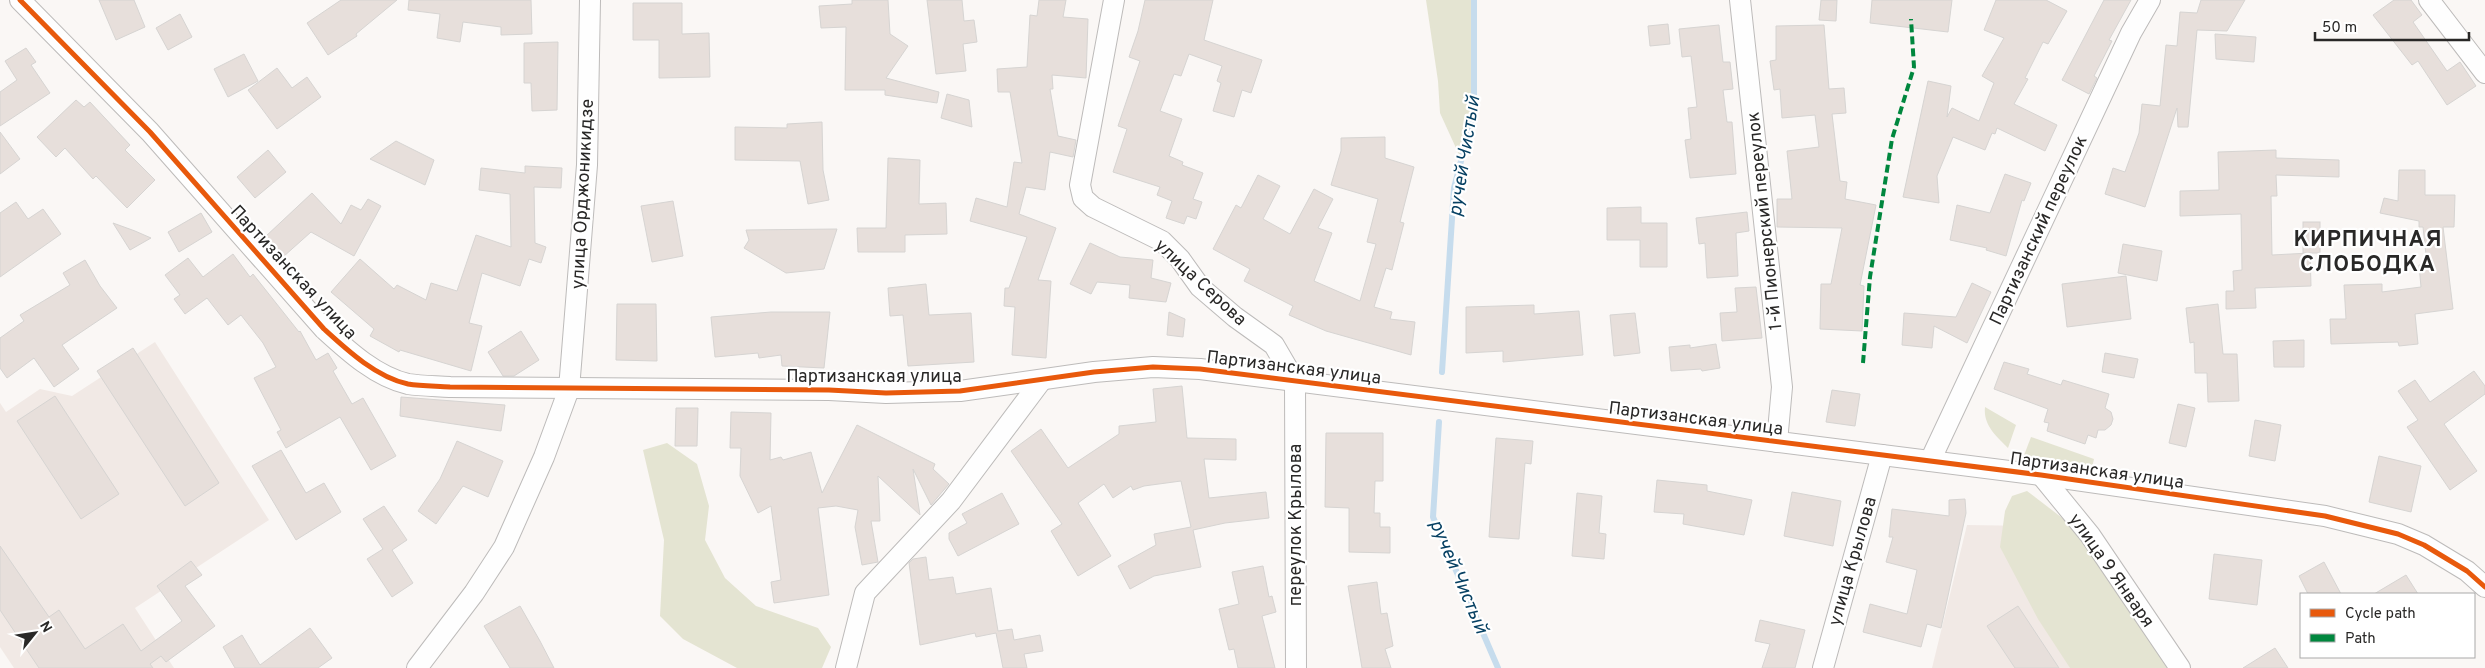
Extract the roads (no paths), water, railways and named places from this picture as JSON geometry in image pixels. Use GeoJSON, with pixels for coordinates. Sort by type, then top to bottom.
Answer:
{"type":"FeatureCollection","features":[{"type":"Feature","properties":{"kind":"street","name":"Партизанская улица"},"geometry":{"type":"LineString","coordinates":[[20,0],[150,132],[324,329],[350,353],[374,369],[407,384],[569,389],[829,390],[886,394],[960,391],[1094,372],[1153,367],[1200,369],[2041,475],[2325,516],[2398,534],[2424,545],[2468,572],[2485,587]]}},
{"type":"Feature","properties":{"kind":"street","name":"улица Орджоникидзе"},"geometry":{"type":"LineString","coordinates":[[417,668],[474,593],[504,547],[544,457],[569,389],[587,165],[590,0]]}},
{"type":"Feature","properties":{"kind":"street","name":"улица Серова"},"geometry":{"type":"LineString","coordinates":[[1114,0],[1080,185],[1083,198],[1092,208],[1162,241],[1180,259],[1200,287],[1235,317],[1274,345],[1295,381]]}},
{"type":"Feature","properties":{"kind":"street","name":"1-й Пионерский переулок"},"geometry":{"type":"LineString","coordinates":[[1740,0],[1782,387],[1777,442]]}},
{"type":"Feature","properties":{"kind":"street","name":"Партизанский переулок"},"geometry":{"type":"LineString","coordinates":[[1930,461],[2131,32],[2150,0]]}},
{"type":"Feature","properties":{"kind":"street"},"geometry":{"type":"LineString","coordinates":[[2429,0],[2485,73]]}},
{"type":"Feature","properties":{"kind":"street"},"geometry":{"type":"LineString","coordinates":[[846,668],[865,593],[951,501],[1041,381]]}},
{"type":"Feature","properties":{"kind":"street","name":"переулок Крылова"},"geometry":{"type":"LineString","coordinates":[[1295,381],[1296,668]]}},
{"type":"Feature","properties":{"kind":"street","name":"улица Крылова"},"geometry":{"type":"LineString","coordinates":[[1823,668],[1882,455]]}},
{"type":"Feature","properties":{"kind":"street","name":"улица 9 Января"},"geometry":{"type":"LineString","coordinates":[[2041,475],[2090,535],[2180,668]]}},
{"type":"Feature","properties":{"kind":"waterway","name":"ручей Чистый"},"geometry":{"type":"LineString","coordinates":[[1442,372],[1454,188],[1474,111],[1474,0]]}},
{"type":"Feature","properties":{"kind":"waterway","name":"ручей Чистый"},"geometry":{"type":"LineString","coordinates":[[1439,422],[1433,517],[1498,668]]}},
{"type":"Feature","properties":{"kind":"district","name":"КИРПИЧНАЯ СЛОБОДКА"},"geometry":{"type":"Point","coordinates":[2368,250]}}]}
